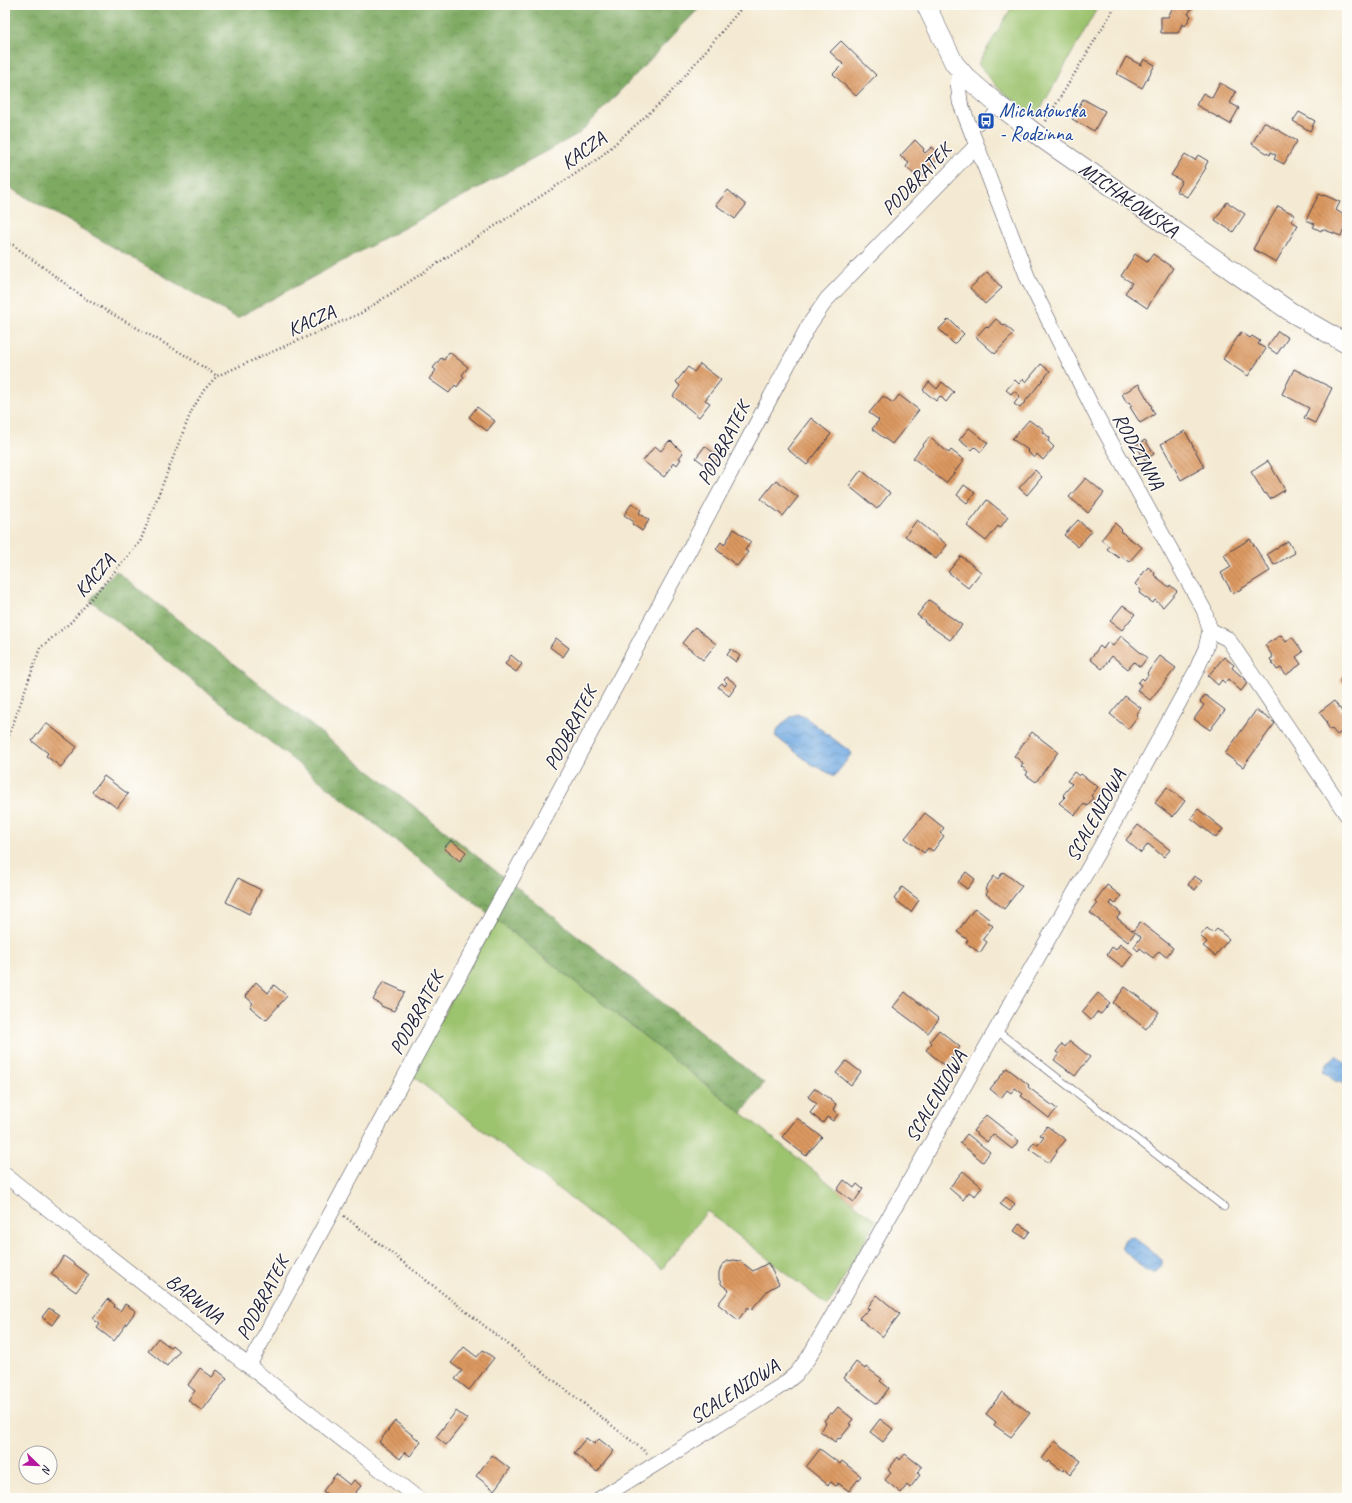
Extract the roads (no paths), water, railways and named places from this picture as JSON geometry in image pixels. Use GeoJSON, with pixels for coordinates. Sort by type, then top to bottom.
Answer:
{"type":"FeatureCollection","features":[{"type":"Feature","properties":{"kind":"street","name":"MICHAŁOWSKA"},"geometry":{"type":"LineString","coordinates":[[926,5],[951,58],[961,72],[997,104],[1037,135],[1291,312],[1347,344]]}},
{"type":"Feature","properties":{"kind":"street","name":"RODZINNA"},"geometry":{"type":"LineString","coordinates":[[961,72],[958,82],[960,102],[1029,281],[1096,415],[1204,610],[1210,630]]}},
{"type":"Feature","properties":{"kind":"street","name":"PODBRATEK"},"geometry":{"type":"LineString","coordinates":[[249,1365],[686,556],[809,325],[827,299],[974,139]]}},
{"type":"Feature","properties":{"kind":"street"},"geometry":{"type":"LineString","coordinates":[[1210,630],[1228,639],[1347,814]]}},
{"type":"Feature","properties":{"kind":"street","name":"SCALENIOWA"},"geometry":{"type":"LineString","coordinates":[[601,1498],[784,1384],[801,1369],[1099,850],[1196,671],[1206,648],[1210,630]]}},
{"type":"Feature","properties":{"kind":"street","name":"BARWNA"},"geometry":{"type":"LineString","coordinates":[[5,1175],[417,1498]]}},
{"type":"Feature","properties":{"kind":"lane"},"geometry":{"type":"LineString","coordinates":[[974,139],[997,104]]}},
{"type":"Feature","properties":{"kind":"lane"},"geometry":{"type":"LineString","coordinates":[[996,1030],[1224,1207]]}},
{"type":"Feature","properties":{"kind":"water"},"geometry":{"type":"Polygon","coordinates":[[[797,714],[805,717],[852,753],[835,776],[811,764],[775,736],[776,732],[784,722],[797,714]]]}},
{"type":"Feature","properties":{"kind":"water"},"geometry":{"type":"Polygon","coordinates":[[[1336,1055],[1347,1064],[1347,1086],[1341,1082],[1335,1081],[1323,1071],[1336,1055]]]}},
{"type":"Feature","properties":{"kind":"water"},"geometry":{"type":"Polygon","coordinates":[[[1133,1237],[1162,1259],[1162,1264],[1156,1272],[1147,1271],[1121,1248],[1125,1239],[1133,1237]]]}},
{"type":"Feature","properties":{"kind":"place","name":"Michałowska - Rodzinna"},"geometry":{"type":"Point","coordinates":[986,121]}}]}
